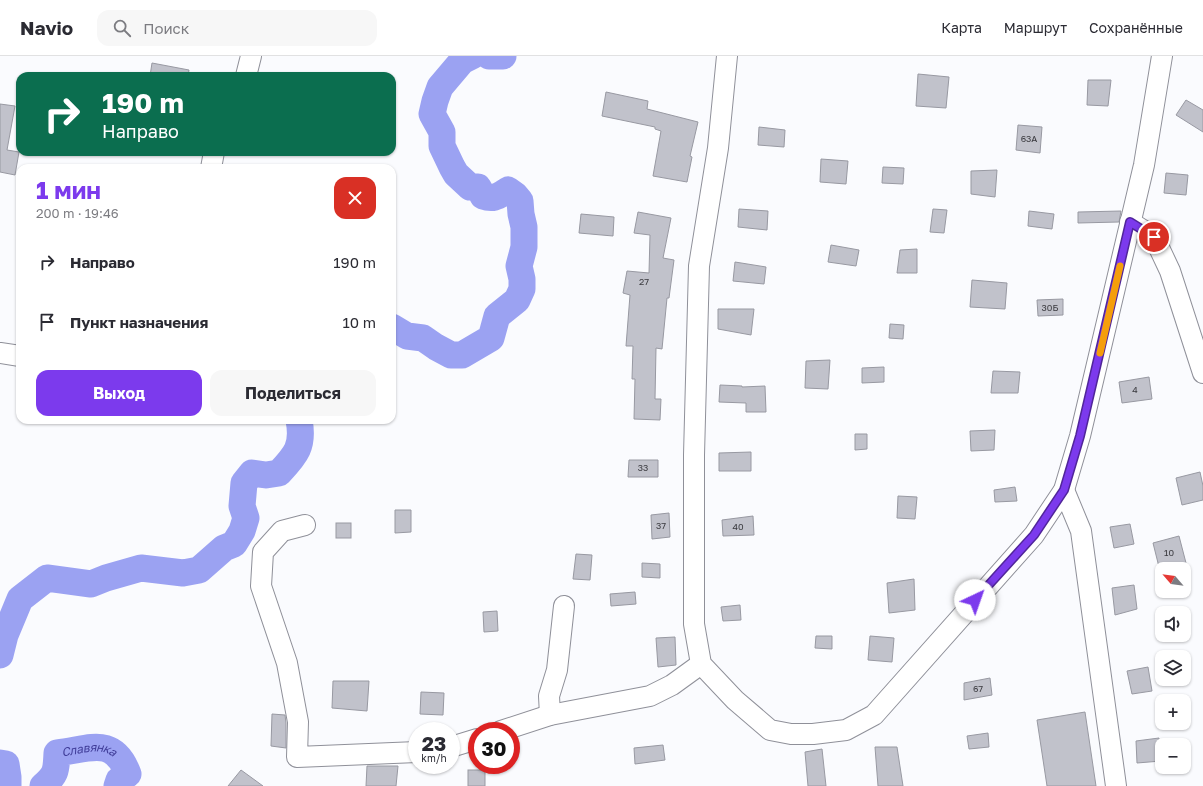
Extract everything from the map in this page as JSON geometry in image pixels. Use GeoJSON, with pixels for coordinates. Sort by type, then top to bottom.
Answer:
{"type":"FeatureCollection","features":[{"type":"Feature","properties":{"kind":"street"},"geometry":{"type":"LineString","coordinates":[[247,72],[251,56]]}},
{"type":"Feature","properties":{"kind":"street"},"geometry":{"type":"LineString","coordinates":[[727,56],[718,148],[700,266],[694,455],[694,624],[701,664],[735,700],[770,730],[790,734],[813,734],[846,730],[874,715],[1034,535],[1064,490],[1080,436],[1144,165],[1162,56]]}},
{"type":"Feature","properties":{"kind":"street"},"geometry":{"type":"LineString","coordinates":[[1130,222],[1154,237],[1170,271],[1203,373]]}},
{"type":"Feature","properties":{"kind":"street"},"geometry":{"type":"LineString","coordinates":[[0,353],[16,355]]}},
{"type":"Feature","properties":{"kind":"street"},"geometry":{"type":"LineString","coordinates":[[1064,490],[1081,531],[1116,786]]}},
{"type":"Feature","properties":{"kind":"street"},"geometry":{"type":"LineString","coordinates":[[305,525],[282,531],[263,552],[261,586],[287,662],[298,722],[297,757],[408,752]]}},
{"type":"Feature","properties":{"kind":"street"},"geometry":{"type":"LineString","coordinates":[[550,715],[549,696],[557,670],[564,606]]}},
{"type":"Feature","properties":{"kind":"street"},"geometry":{"type":"LineString","coordinates":[[520,725],[550,715],[650,696],[672,685],[701,664]]}},
{"type":"Feature","properties":{"kind":"building"},"geometry":{"type":"Polygon","coordinates":[[[152,63],[189,70],[189,72],[151,72],[152,63]]]}},
{"type":"Feature","properties":{"kind":"building"},"geometry":{"type":"Polygon","coordinates":[[[918,74],[949,77],[946,108],[916,106],[918,74]]]}},
{"type":"Feature","properties":{"kind":"building"},"geometry":{"type":"Polygon","coordinates":[[[1088,80],[1111,80],[1108,106],[1087,105],[1088,80]]]}},
{"type":"Feature","properties":{"kind":"building"},"geometry":{"type":"Polygon","coordinates":[[[606,92],[648,101],[647,109],[698,122],[690,156],[692,157],[687,182],[653,176],[661,131],[655,129],[655,127],[602,116],[606,92]]]}},
{"type":"Feature","properties":{"kind":"building"},"geometry":{"type":"Polygon","coordinates":[[[1186,100],[1203,110],[1203,132],[1176,115],[1186,100]]]}},
{"type":"Feature","properties":{"kind":"building"},"geometry":{"type":"Polygon","coordinates":[[[0,104],[15,106],[7,150],[16,152],[16,156],[18,156],[15,175],[0,172],[0,104]]]}},
{"type":"Feature","properties":{"kind":"building"},"geometry":{"type":"Polygon","coordinates":[[[1018,125],[1042,127],[1040,153],[1016,150],[1018,125]]]}},
{"type":"Feature","properties":{"kind":"building"},"geometry":{"type":"Polygon","coordinates":[[[759,127],[785,130],[784,147],[758,145],[759,127]]]}},
{"type":"Feature","properties":{"kind":"building"},"geometry":{"type":"Polygon","coordinates":[[[821,159],[848,161],[846,184],[820,182],[821,159]]]}},
{"type":"Feature","properties":{"kind":"building"},"geometry":{"type":"Polygon","coordinates":[[[883,167],[904,168],[903,184],[882,183],[883,167]]]}},
{"type":"Feature","properties":{"kind":"building"},"geometry":{"type":"Polygon","coordinates":[[[997,170],[995,197],[971,194],[971,171],[997,170]]]}},
{"type":"Feature","properties":{"kind":"building"},"geometry":{"type":"Polygon","coordinates":[[[1166,173],[1188,175],[1186,195],[1164,193],[1166,173]]]}},
{"type":"Feature","properties":{"kind":"building"},"geometry":{"type":"Polygon","coordinates":[[[739,209],[768,211],[767,230],[738,227],[739,209]]]}},
{"type":"Feature","properties":{"kind":"building"},"geometry":{"type":"Polygon","coordinates":[[[933,209],[947,210],[944,233],[930,232],[933,209]]]}},
{"type":"Feature","properties":{"kind":"building"},"geometry":{"type":"Polygon","coordinates":[[[1029,211],[1054,214],[1052,229],[1028,226],[1029,211]]]}},
{"type":"Feature","properties":{"kind":"building"},"geometry":{"type":"Polygon","coordinates":[[[1121,211],[1119,222],[1078,223],[1078,212],[1121,211]]]}},
{"type":"Feature","properties":{"kind":"building"},"geometry":{"type":"Polygon","coordinates":[[[638,212],[671,218],[663,258],[674,260],[669,298],[667,298],[662,349],[656,348],[655,399],[661,399],[660,420],[634,419],[635,379],[632,379],[633,346],[626,346],[630,295],[623,293],[627,271],[649,273],[650,235],[634,233],[638,212]]]}},
{"type":"Feature","properties":{"kind":"building"},"geometry":{"type":"Polygon","coordinates":[[[581,214],[614,217],[613,236],[579,233],[581,214]]]}},
{"type":"Feature","properties":{"kind":"building"},"geometry":{"type":"Polygon","coordinates":[[[831,245],[859,250],[856,266],[828,262],[831,245]]]}},
{"type":"Feature","properties":{"kind":"building"},"geometry":{"type":"Polygon","coordinates":[[[917,249],[917,273],[897,273],[900,250],[917,249]]]}},
{"type":"Feature","properties":{"kind":"building"},"geometry":{"type":"Polygon","coordinates":[[[735,262],[766,267],[764,284],[733,281],[735,262]]]}},
{"type":"Feature","properties":{"kind":"building"},"geometry":{"type":"Polygon","coordinates":[[[972,280],[1007,283],[1005,309],[970,307],[972,280]]]}},
{"type":"Feature","properties":{"kind":"building"},"geometry":{"type":"Polygon","coordinates":[[[1063,299],[1063,315],[1038,316],[1037,300],[1063,299]]]}},
{"type":"Feature","properties":{"kind":"building"},"geometry":{"type":"Polygon","coordinates":[[[718,309],[754,309],[751,335],[718,329],[718,309]]]}},
{"type":"Feature","properties":{"kind":"building"},"geometry":{"type":"Polygon","coordinates":[[[890,324],[904,325],[903,339],[889,338],[890,324]]]}},
{"type":"Feature","properties":{"kind":"building"},"geometry":{"type":"Polygon","coordinates":[[[830,360],[828,389],[805,388],[806,361],[830,360]]]}},
{"type":"Feature","properties":{"kind":"building"},"geometry":{"type":"Polygon","coordinates":[[[884,367],[884,382],[862,383],[862,368],[884,367]]]}},
{"type":"Feature","properties":{"kind":"building"},"geometry":{"type":"Polygon","coordinates":[[[993,371],[1020,372],[1018,393],[991,393],[993,371]]]}},
{"type":"Feature","properties":{"kind":"building"},"geometry":{"type":"Polygon","coordinates":[[[1149,377],[1152,399],[1122,403],[1119,382],[1149,377]]]}},
{"type":"Feature","properties":{"kind":"building"},"geometry":{"type":"Polygon","coordinates":[[[720,385],[742,387],[765,386],[766,412],[746,412],[746,403],[719,402],[720,385]]]}},
{"type":"Feature","properties":{"kind":"building"},"geometry":{"type":"Polygon","coordinates":[[[995,430],[994,450],[971,451],[970,431],[995,430]]]}},
{"type":"Feature","properties":{"kind":"building"},"geometry":{"type":"Polygon","coordinates":[[[855,434],[867,434],[867,449],[855,450],[855,434]]]}},
{"type":"Feature","properties":{"kind":"building"},"geometry":{"type":"Polygon","coordinates":[[[751,452],[751,471],[719,471],[719,453],[751,452]]]}},
{"type":"Feature","properties":{"kind":"building"},"geometry":{"type":"Polygon","coordinates":[[[629,460],[658,460],[658,477],[628,477],[629,460]]]}},
{"type":"Feature","properties":{"kind":"building"},"geometry":{"type":"Polygon","coordinates":[[[1200,472],[1203,486],[1203,500],[1182,505],[1176,478],[1200,472]]]}},
{"type":"Feature","properties":{"kind":"building"},"geometry":{"type":"Polygon","coordinates":[[[1015,487],[1017,501],[995,502],[994,490],[1015,487]]]}},
{"type":"Feature","properties":{"kind":"building"},"geometry":{"type":"Polygon","coordinates":[[[898,496],[917,497],[915,519],[897,518],[898,496]]]}},
{"type":"Feature","properties":{"kind":"building"},"geometry":{"type":"Polygon","coordinates":[[[395,510],[411,510],[411,532],[395,533],[395,510]]]}},
{"type":"Feature","properties":{"kind":"building"},"geometry":{"type":"Polygon","coordinates":[[[669,513],[670,537],[652,539],[651,515],[669,513]]]}},
{"type":"Feature","properties":{"kind":"building"},"geometry":{"type":"Polygon","coordinates":[[[753,516],[754,535],[723,536],[722,520],[753,516]]]}},
{"type":"Feature","properties":{"kind":"building"},"geometry":{"type":"Polygon","coordinates":[[[336,523],[351,523],[351,538],[336,538],[336,523]]]}},
{"type":"Feature","properties":{"kind":"building"},"geometry":{"type":"Polygon","coordinates":[[[1130,524],[1134,544],[1114,548],[1110,527],[1130,524]]]}},
{"type":"Feature","properties":{"kind":"building"},"geometry":{"type":"Polygon","coordinates":[[[1179,536],[1186,562],[1158,562],[1153,543],[1179,536]]]}},
{"type":"Feature","properties":{"kind":"building"},"geometry":{"type":"Polygon","coordinates":[[[576,554],[592,555],[590,580],[573,579],[576,554]]]}},
{"type":"Feature","properties":{"kind":"building"},"geometry":{"type":"Polygon","coordinates":[[[642,563],[660,564],[660,578],[642,577],[642,563]]]}},
{"type":"Feature","properties":{"kind":"building"},"geometry":{"type":"Polygon","coordinates":[[[914,579],[915,610],[889,613],[887,583],[914,579]]]}},
{"type":"Feature","properties":{"kind":"building"},"geometry":{"type":"Polygon","coordinates":[[[1134,585],[1137,609],[1115,615],[1112,588],[1134,585]]]}},
{"type":"Feature","properties":{"kind":"building"},"geometry":{"type":"Polygon","coordinates":[[[635,592],[636,604],[611,606],[610,594],[635,592]]]}},
{"type":"Feature","properties":{"kind":"building"},"geometry":{"type":"Polygon","coordinates":[[[740,605],[741,620],[723,621],[721,607],[740,605]]]}},
{"type":"Feature","properties":{"kind":"building"},"geometry":{"type":"Polygon","coordinates":[[[497,611],[498,631],[484,632],[483,612],[497,611]]]}},
{"type":"Feature","properties":{"kind":"building"},"geometry":{"type":"Polygon","coordinates":[[[816,636],[832,636],[832,649],[815,648],[816,636]]]}},
{"type":"Feature","properties":{"kind":"building"},"geometry":{"type":"Polygon","coordinates":[[[870,636],[894,638],[892,662],[868,660],[870,636]]]}},
{"type":"Feature","properties":{"kind":"building"},"geometry":{"type":"Polygon","coordinates":[[[675,637],[676,665],[658,667],[656,638],[675,637]]]}},
{"type":"Feature","properties":{"kind":"building"},"geometry":{"type":"Polygon","coordinates":[[[1148,667],[1152,691],[1132,694],[1127,671],[1148,667]]]}},
{"type":"Feature","properties":{"kind":"building"},"geometry":{"type":"Polygon","coordinates":[[[990,678],[992,695],[964,700],[964,683],[990,678]]]}},
{"type":"Feature","properties":{"kind":"building"},"geometry":{"type":"Polygon","coordinates":[[[333,681],[369,681],[367,711],[332,708],[333,681]]]}},
{"type":"Feature","properties":{"kind":"building"},"geometry":{"type":"Polygon","coordinates":[[[421,692],[444,693],[443,715],[420,714],[421,692]]]}},
{"type":"Feature","properties":{"kind":"building"},"geometry":{"type":"Polygon","coordinates":[[[1085,712],[1096,786],[1047,786],[1037,720],[1085,712]]]}},
{"type":"Feature","properties":{"kind":"building"},"geometry":{"type":"Polygon","coordinates":[[[272,714],[285,715],[286,748],[271,746],[272,714]]]}},
{"type":"Feature","properties":{"kind":"building"},"geometry":{"type":"Polygon","coordinates":[[[988,733],[989,747],[969,749],[967,736],[988,733]]]}},
{"type":"Feature","properties":{"kind":"building"},"geometry":{"type":"Polygon","coordinates":[[[1155,739],[1155,762],[1137,763],[1136,741],[1155,739]]]}},
{"type":"Feature","properties":{"kind":"building"},"geometry":{"type":"Polygon","coordinates":[[[663,745],[665,760],[635,764],[634,748],[663,745]]]}},
{"type":"Feature","properties":{"kind":"building"},"geometry":{"type":"Polygon","coordinates":[[[875,747],[897,747],[903,786],[878,786],[875,747]]]}},
{"type":"Feature","properties":{"kind":"building"},"geometry":{"type":"Polygon","coordinates":[[[822,749],[826,786],[808,786],[805,752],[822,749]]]}},
{"type":"Feature","properties":{"kind":"building"},"geometry":{"type":"Polygon","coordinates":[[[367,766],[398,766],[396,786],[366,786],[367,766]]]}},
{"type":"Feature","properties":{"kind":"building"},"geometry":{"type":"Polygon","coordinates":[[[241,770],[263,786],[228,786],[241,770]]]}},
{"type":"Feature","properties":{"kind":"building"},"geometry":{"type":"Polygon","coordinates":[[[468,774],[485,774],[485,786],[468,786],[468,774]]]}},
{"type":"Feature","properties":{"kind":"waterway","name":"Славянка"},"geometry":{"type":"LineString","coordinates":[[396,329],[407,336],[423,338],[451,355],[462,355],[491,338],[497,316],[517,300],[522,289],[522,279],[519,266],[524,247],[524,227],[520,201],[508,190],[499,196],[483,196],[478,187],[470,187],[456,174],[442,146],[442,132],[432,114],[440,87],[462,61],[472,56]]}},
{"type":"Feature","properties":{"kind":"waterway","name":"Славянка"},"geometry":{"type":"LineString","coordinates":[[489,56],[503,56]]}},
{"type":"Feature","properties":{"kind":"waterway","name":"Славянка"},"geometry":{"type":"LineString","coordinates":[[0,655],[5,635],[20,599],[47,578],[91,584],[141,568],[183,573],[199,570],[224,548],[234,544],[242,531],[246,518],[242,506],[244,483],[252,473],[266,475],[279,473],[285,467],[297,450],[300,437],[299,424]]}},
{"type":"Feature","properties":{"kind":"waterway","name":"Славянка"},"geometry":{"type":"LineString","coordinates":[[43,786],[51,778],[55,771],[57,753],[98,747],[115,753],[122,761],[128,774],[119,780],[117,786]]}},
{"type":"Feature","properties":{"kind":"waterway","name":"Славянка"},"geometry":{"type":"LineString","coordinates":[[0,763],[6,764],[8,786]]}},
{"type":"Feature","properties":{"kind":"slow traffic"},"geometry":{"type":"LineString","coordinates":[[1100,353],[1120,266]]}},
{"type":"Feature","properties":{"kind":"route"},"geometry":{"type":"LineString","coordinates":[[975,600],[1034,535],[1064,490],[1080,436],[1130,222],[1154,237]]}}]}
